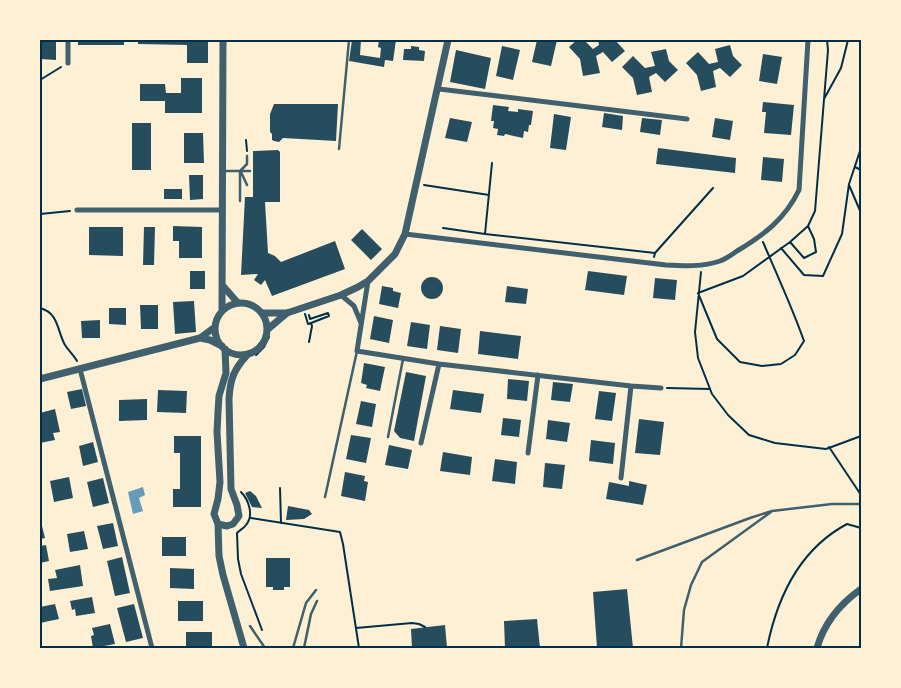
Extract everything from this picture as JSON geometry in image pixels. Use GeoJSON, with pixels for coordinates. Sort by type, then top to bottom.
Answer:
{"type":"FeatureCollection","features":[{"type":"Feature","properties":{"kind":"street"},"geometry":{"type":"LineString","coordinates":[[68,40],[68,63]]}},
{"type":"Feature","properties":{"kind":"street"},"geometry":{"type":"LineString","coordinates":[[222,311],[223,40]]}},
{"type":"Feature","properties":{"kind":"street"},"geometry":{"type":"LineString","coordinates":[[263,313],[287,313],[341,295],[368,281],[395,254],[405,234],[439,88],[448,40]]}},
{"type":"Feature","properties":{"kind":"street"},"geometry":{"type":"LineString","coordinates":[[405,234],[653,264],[692,266],[720,261],[761,236],[780,220],[792,205],[799,190],[808,40]]}},
{"type":"Feature","properties":{"kind":"street"},"geometry":{"type":"LineString","coordinates":[[439,88],[687,119]]}},
{"type":"Feature","properties":{"kind":"street"},"geometry":{"type":"LineString","coordinates":[[77,210],[223,210]]}},
{"type":"Feature","properties":{"kind":"street"},"geometry":{"type":"LineString","coordinates":[[368,281],[368,293],[357,351],[439,364],[661,388]]}},
{"type":"Feature","properties":{"kind":"street"},"geometry":{"type":"LineString","coordinates":[[223,286],[238,303]]}},
{"type":"Feature","properties":{"kind":"street"},"geometry":{"type":"LineString","coordinates":[[341,295],[354,306],[361,323]]}},
{"type":"Feature","properties":{"kind":"street"},"geometry":{"type":"LineString","coordinates":[[244,648],[219,556],[218,524],[214,514],[220,482],[217,432],[219,396],[226,373],[223,347],[216,334],[215,327],[217,318],[222,311],[238,303],[252,305],[263,313],[269,332]]}},
{"type":"Feature","properties":{"kind":"street"},"geometry":{"type":"LineString","coordinates":[[218,524],[227,526],[234,524],[239,516],[238,504],[231,489],[228,423],[230,386],[236,367],[262,345],[269,332],[287,313]]}},
{"type":"Feature","properties":{"kind":"street"},"geometry":{"type":"LineString","coordinates":[[40,379],[200,338],[215,327]]}},
{"type":"Feature","properties":{"kind":"street"},"geometry":{"type":"LineString","coordinates":[[200,338],[210,340],[232,353],[251,355]]}},
{"type":"Feature","properties":{"kind":"street"},"geometry":{"type":"LineString","coordinates":[[422,443],[439,364]]}},
{"type":"Feature","properties":{"kind":"street"},"geometry":{"type":"LineString","coordinates":[[80,369],[152,648]]}},
{"type":"Feature","properties":{"kind":"street"},"geometry":{"type":"LineString","coordinates":[[528,453],[538,375]]}},
{"type":"Feature","properties":{"kind":"street"},"geometry":{"type":"LineString","coordinates":[[621,478],[631,386]]}},
{"type":"Feature","properties":{"kind":"street"},"geometry":{"type":"LineString","coordinates":[[817,648],[822,632],[837,610],[861,589]]}},
{"type":"Feature","properties":{"kind":"lane"},"geometry":{"type":"LineString","coordinates":[[339,149],[349,40]]}},
{"type":"Feature","properties":{"kind":"lane"},"geometry":{"type":"LineString","coordinates":[[240,201],[240,171],[247,164],[247,156]]}},
{"type":"Feature","properties":{"kind":"lane"},"geometry":{"type":"LineString","coordinates":[[223,171],[250,171]]}},
{"type":"Feature","properties":{"kind":"lane"},"geometry":{"type":"LineString","coordinates":[[240,171],[247,185]]}},
{"type":"Feature","properties":{"kind":"lane"},"geometry":{"type":"LineString","coordinates":[[325,496],[357,351]]}},
{"type":"Feature","properties":{"kind":"lane"},"geometry":{"type":"LineString","coordinates":[[388,437],[403,358]]}},
{"type":"Feature","properties":{"kind":"lane"},"geometry":{"type":"LineString","coordinates":[[637,560],[772,511],[832,504],[861,504]]}},
{"type":"Feature","properties":{"kind":"lane"},"geometry":{"type":"LineString","coordinates":[[681,648],[684,610],[691,585],[702,562],[772,511]]}},
{"type":"Feature","properties":{"kind":"lane"},"geometry":{"type":"LineString","coordinates":[[293,648],[306,603],[316,590]]}},
{"type":"Feature","properties":{"kind":"lane"},"geometry":{"type":"LineString","coordinates":[[304,648],[311,614],[317,602]]}},
{"type":"Feature","properties":{"kind":"lane"},"geometry":{"type":"LineString","coordinates":[[250,626],[265,648]]}},
{"type":"Feature","properties":{"kind":"path"},"geometry":{"type":"LineString","coordinates":[[698,293],[743,276],[790,242],[808,226],[815,211],[828,50],[827,40]]}},
{"type":"Feature","properties":{"kind":"path"},"geometry":{"type":"LineString","coordinates":[[823,101],[840,68],[848,40]]}},
{"type":"Feature","properties":{"kind":"path"},"geometry":{"type":"LineString","coordinates":[[40,80],[68,63]]}},
{"type":"Feature","properties":{"kind":"path"},"geometry":{"type":"LineString","coordinates":[[246,140],[247,156]]}},
{"type":"Feature","properties":{"kind":"path"},"geometry":{"type":"LineString","coordinates":[[781,248],[804,275],[823,276],[842,234],[849,184],[861,148]]}},
{"type":"Feature","properties":{"kind":"path"},"geometry":{"type":"LineString","coordinates":[[485,234],[492,163]]}},
{"type":"Feature","properties":{"kind":"path"},"geometry":{"type":"LineString","coordinates":[[855,167],[861,170]]}},
{"type":"Feature","properties":{"kind":"path"},"geometry":{"type":"LineString","coordinates":[[416,184],[489,195]]}},
{"type":"Feature","properties":{"kind":"path"},"geometry":{"type":"LineString","coordinates":[[849,184],[861,213]]}},
{"type":"Feature","properties":{"kind":"path"},"geometry":{"type":"LineString","coordinates":[[653,264],[655,253],[713,188]]}},
{"type":"Feature","properties":{"kind":"path"},"geometry":{"type":"LineString","coordinates":[[40,214],[77,210]]}},
{"type":"Feature","properties":{"kind":"path"},"geometry":{"type":"LineString","coordinates":[[790,242],[804,258],[816,252],[814,240],[808,226]]}},
{"type":"Feature","properties":{"kind":"path"},"geometry":{"type":"LineString","coordinates":[[443,228],[655,253]]}},
{"type":"Feature","properties":{"kind":"path"},"geometry":{"type":"LineString","coordinates":[[698,293],[717,339],[740,362],[762,366],[781,364],[795,355],[804,341],[761,236]]}},
{"type":"Feature","properties":{"kind":"path"},"geometry":{"type":"LineString","coordinates":[[702,264],[694,332],[698,358],[710,388],[728,415],[749,435],[775,442],[826,449],[861,436]]}},
{"type":"Feature","properties":{"kind":"path"},"geometry":{"type":"LineString","coordinates":[[40,308],[52,314],[59,325],[66,345],[80,369]]}},
{"type":"Feature","properties":{"kind":"path"},"geometry":{"type":"LineString","coordinates":[[305,314],[308,313],[310,319],[328,313],[329,316],[308,324],[306,318]]}},
{"type":"Feature","properties":{"kind":"path"},"geometry":{"type":"LineString","coordinates":[[309,342],[311,323]]}},
{"type":"Feature","properties":{"kind":"path"},"geometry":{"type":"LineString","coordinates":[[251,355],[261,352],[269,332]]}},
{"type":"Feature","properties":{"kind":"path"},"geometry":{"type":"LineString","coordinates":[[661,388],[710,388]]}},
{"type":"Feature","properties":{"kind":"path"},"geometry":{"type":"LineString","coordinates":[[829,447],[861,494]]}},
{"type":"Feature","properties":{"kind":"path"},"geometry":{"type":"LineString","coordinates":[[280,488],[281,523]]}},
{"type":"Feature","properties":{"kind":"path"},"geometry":{"type":"LineString","coordinates":[[239,516],[340,532],[359,648]]}},
{"type":"Feature","properties":{"kind":"path"},"geometry":{"type":"LineString","coordinates":[[250,518],[246,525],[237,533],[238,559],[250,601],[263,634]]}},
{"type":"Feature","properties":{"kind":"path"},"geometry":{"type":"LineString","coordinates":[[767,648],[774,618],[786,588],[813,548],[832,532],[847,524],[861,528]]}},
{"type":"Feature","properties":{"kind":"path"},"geometry":{"type":"LineString","coordinates":[[356,628],[412,623],[425,627]]}},
{"type":"Feature","properties":{"kind":"water"},"geometry":{"type":"Polygon","coordinates":[[[143,487],[145,495],[139,498],[143,511],[133,514],[128,492],[143,487]]]}},
{"type":"Feature","properties":{"kind":"building"},"geometry":{"type":"Polygon","coordinates":[[[40,40],[56,40],[56,60],[40,59],[40,40]]]}},
{"type":"Feature","properties":{"kind":"building"},"geometry":{"type":"Polygon","coordinates":[[[78,40],[124,40],[124,45],[78,45],[78,40]]]}},
{"type":"Feature","properties":{"kind":"building"},"geometry":{"type":"Polygon","coordinates":[[[138,40],[208,40],[208,63],[187,63],[187,45],[138,44],[138,40]]]}},
{"type":"Feature","properties":{"kind":"building"},"geometry":{"type":"Polygon","coordinates":[[[352,40],[361,40],[360,55],[380,58],[381,48],[378,47],[379,40],[396,40],[393,61],[385,60],[384,67],[349,61],[352,40]]]}},
{"type":"Feature","properties":{"kind":"building"},"geometry":{"type":"Polygon","coordinates":[[[537,40],[557,40],[551,66],[532,62],[537,40]]]}},
{"type":"Feature","properties":{"kind":"building"},"geometry":{"type":"Polygon","coordinates":[[[577,40],[584,40],[593,49],[599,45],[598,40],[615,40],[625,51],[612,62],[603,52],[596,56],[600,73],[583,76],[580,59],[569,47],[577,40]]]}},
{"type":"Feature","properties":{"kind":"building"},"geometry":{"type":"Polygon","coordinates":[[[730,45],[733,56],[742,65],[730,77],[720,68],[713,71],[716,87],[701,91],[697,75],[686,63],[698,52],[709,64],[718,62],[715,49],[730,45]]]}},
{"type":"Feature","properties":{"kind":"building"},"geometry":{"type":"Polygon","coordinates":[[[411,46],[419,47],[419,50],[425,51],[424,61],[403,60],[404,49],[411,49],[411,46]]]}},
{"type":"Feature","properties":{"kind":"building"},"geometry":{"type":"Polygon","coordinates":[[[502,46],[520,50],[513,80],[496,76],[502,46]]]}},
{"type":"Feature","properties":{"kind":"building"},"geometry":{"type":"Polygon","coordinates":[[[666,49],[669,61],[678,70],[665,82],[656,73],[649,77],[652,92],[637,95],[633,78],[622,67],[633,56],[645,68],[655,66],[651,52],[666,49]]]}},
{"type":"Feature","properties":{"kind":"building"},"geometry":{"type":"Polygon","coordinates":[[[456,50],[491,58],[485,89],[450,82],[456,50]]]}},
{"type":"Feature","properties":{"kind":"building"},"geometry":{"type":"Polygon","coordinates":[[[763,54],[782,57],[777,84],[759,81],[763,54]]]}},
{"type":"Feature","properties":{"kind":"building"},"geometry":{"type":"Polygon","coordinates":[[[181,78],[202,78],[202,113],[165,113],[165,101],[140,101],[140,84],[165,84],[166,93],[181,93],[181,78]]]}},
{"type":"Feature","properties":{"kind":"building"},"geometry":{"type":"Polygon","coordinates":[[[763,102],[794,105],[791,135],[764,133],[766,112],[762,112],[763,102]]]}},
{"type":"Feature","properties":{"kind":"building"},"geometry":{"type":"Polygon","coordinates":[[[274,104],[338,104],[336,141],[283,138],[279,142],[272,140],[270,114],[274,104]]]}},
{"type":"Feature","properties":{"kind":"building"},"geometry":{"type":"Polygon","coordinates":[[[493,105],[509,107],[508,111],[518,112],[518,109],[533,111],[531,125],[529,125],[528,132],[524,131],[523,138],[505,134],[504,136],[497,135],[498,129],[493,128],[494,121],[491,121],[493,105]]]}},
{"type":"Feature","properties":{"kind":"building"},"geometry":{"type":"Polygon","coordinates":[[[604,113],[623,116],[622,130],[602,127],[604,113]]]}},
{"type":"Feature","properties":{"kind":"building"},"geometry":{"type":"Polygon","coordinates":[[[554,114],[571,117],[566,150],[550,148],[554,114]]]}},
{"type":"Feature","properties":{"kind":"building"},"geometry":{"type":"Polygon","coordinates":[[[450,118],[472,122],[467,142],[445,138],[450,118]]]}},
{"type":"Feature","properties":{"kind":"building"},"geometry":{"type":"Polygon","coordinates":[[[642,118],[662,120],[660,135],[640,132],[642,118]]]}},
{"type":"Feature","properties":{"kind":"building"},"geometry":{"type":"Polygon","coordinates":[[[715,118],[733,121],[730,140],[712,137],[715,118]]]}},
{"type":"Feature","properties":{"kind":"building"},"geometry":{"type":"Polygon","coordinates":[[[132,123],[151,123],[151,170],[132,170],[132,123]]]}},
{"type":"Feature","properties":{"kind":"building"},"geometry":{"type":"Polygon","coordinates":[[[184,133],[203,133],[204,163],[184,163],[184,133]]]}},
{"type":"Feature","properties":{"kind":"building"},"geometry":{"type":"Polygon","coordinates":[[[658,148],[736,158],[735,173],[656,164],[658,148]]]}},
{"type":"Feature","properties":{"kind":"building"},"geometry":{"type":"Polygon","coordinates":[[[278,150],[280,152],[280,202],[265,202],[268,253],[275,256],[281,262],[335,241],[345,269],[272,296],[265,280],[261,285],[254,280],[258,274],[241,275],[245,197],[253,197],[253,151],[278,150]]]}},
{"type":"Feature","properties":{"kind":"building"},"geometry":{"type":"Polygon","coordinates":[[[763,157],[784,159],[782,182],[761,180],[763,157]]]}},
{"type":"Feature","properties":{"kind":"building"},"geometry":{"type":"Polygon","coordinates":[[[189,175],[203,175],[203,199],[190,200],[189,175]]]}},
{"type":"Feature","properties":{"kind":"building"},"geometry":{"type":"Polygon","coordinates":[[[164,189],[182,189],[182,199],[164,199],[164,189]]]}},
{"type":"Feature","properties":{"kind":"building"},"geometry":{"type":"Polygon","coordinates":[[[173,226],[202,227],[202,258],[179,258],[179,241],[173,241],[173,226]]]}},
{"type":"Feature","properties":{"kind":"building"},"geometry":{"type":"Polygon","coordinates":[[[89,227],[123,227],[123,256],[89,255],[89,227]]]}},
{"type":"Feature","properties":{"kind":"building"},"geometry":{"type":"Polygon","coordinates":[[[144,227],[155,227],[154,265],[143,265],[144,227]]]}},
{"type":"Feature","properties":{"kind":"building"},"geometry":{"type":"Polygon","coordinates":[[[362,229],[382,249],[371,260],[351,240],[362,229]]]}},
{"type":"Feature","properties":{"kind":"building"},"geometry":{"type":"Polygon","coordinates":[[[190,271],[205,271],[205,289],[190,289],[190,271]]]}},
{"type":"Feature","properties":{"kind":"building"},"geometry":{"type":"Polygon","coordinates":[[[588,271],[627,276],[624,295],[585,290],[588,271]]]}},
{"type":"Feature","properties":{"kind":"building"},"geometry":{"type":"Polygon","coordinates":[[[432,277],[440,280],[443,288],[440,296],[432,299],[424,296],[421,288],[424,280],[432,277]]]}},
{"type":"Feature","properties":{"kind":"building"},"geometry":{"type":"Polygon","coordinates":[[[655,278],[677,280],[675,300],[653,298],[655,278]]]}},
{"type":"Feature","properties":{"kind":"building"},"geometry":{"type":"Polygon","coordinates":[[[382,286],[393,288],[393,291],[401,293],[398,308],[379,304],[382,286]]]}},
{"type":"Feature","properties":{"kind":"building"},"geometry":{"type":"Polygon","coordinates":[[[507,286],[528,289],[526,304],[505,302],[507,286]]]}},
{"type":"Feature","properties":{"kind":"building"},"geometry":{"type":"Polygon","coordinates":[[[194,301],[196,332],[175,334],[173,302],[194,301]]]}},
{"type":"Feature","properties":{"kind":"building"},"geometry":{"type":"Polygon","coordinates":[[[140,305],[158,305],[158,329],[141,329],[140,305]]]}},
{"type":"Feature","properties":{"kind":"building"},"geometry":{"type":"Polygon","coordinates":[[[109,308],[126,308],[126,325],[109,324],[109,308]]]}},
{"type":"Feature","properties":{"kind":"building"},"geometry":{"type":"Polygon","coordinates":[[[374,316],[393,320],[389,343],[370,339],[374,316]]]}},
{"type":"Feature","properties":{"kind":"building"},"geometry":{"type":"Polygon","coordinates":[[[100,320],[100,338],[82,338],[81,321],[100,320]]]}},
{"type":"Feature","properties":{"kind":"building"},"geometry":{"type":"Polygon","coordinates":[[[411,322],[430,325],[427,349],[407,346],[411,322]]]}},
{"type":"Feature","properties":{"kind":"building"},"geometry":{"type":"Polygon","coordinates":[[[440,326],[461,329],[458,353],[437,350],[440,326]]]}},
{"type":"Feature","properties":{"kind":"building"},"geometry":{"type":"Polygon","coordinates":[[[480,331],[521,336],[518,359],[478,354],[480,331]]]}},
{"type":"Feature","properties":{"kind":"building"},"geometry":{"type":"Polygon","coordinates":[[[364,363],[385,367],[380,391],[366,388],[367,385],[361,383],[364,363]]]}},
{"type":"Feature","properties":{"kind":"building"},"geometry":{"type":"Polygon","coordinates":[[[406,372],[426,376],[414,441],[400,438],[394,431],[406,372]]]}},
{"type":"Feature","properties":{"kind":"building"},"geometry":{"type":"Polygon","coordinates":[[[508,379],[529,381],[527,401],[507,399],[508,379]]]}},
{"type":"Feature","properties":{"kind":"building"},"geometry":{"type":"Polygon","coordinates":[[[553,382],[573,384],[570,402],[551,400],[553,382]]]}},
{"type":"Feature","properties":{"kind":"building"},"geometry":{"type":"Polygon","coordinates":[[[82,389],[86,406],[71,409],[67,392],[82,389]]]}},
{"type":"Feature","properties":{"kind":"building"},"geometry":{"type":"Polygon","coordinates":[[[158,390],[187,391],[186,413],[157,412],[158,390]]]}},
{"type":"Feature","properties":{"kind":"building"},"geometry":{"type":"Polygon","coordinates":[[[453,390],[484,394],[481,413],[450,409],[453,390]]]}},
{"type":"Feature","properties":{"kind":"building"},"geometry":{"type":"Polygon","coordinates":[[[599,391],[616,393],[612,421],[595,419],[599,391]]]}},
{"type":"Feature","properties":{"kind":"building"},"geometry":{"type":"Polygon","coordinates":[[[147,399],[147,420],[119,421],[119,400],[147,399]]]}},
{"type":"Feature","properties":{"kind":"building"},"geometry":{"type":"Polygon","coordinates":[[[361,401],[376,404],[372,427],[356,424],[361,401]]]}},
{"type":"Feature","properties":{"kind":"building"},"geometry":{"type":"Polygon","coordinates":[[[55,409],[60,432],[53,433],[55,440],[40,443],[40,413],[55,409]]]}},
{"type":"Feature","properties":{"kind":"building"},"geometry":{"type":"Polygon","coordinates":[[[503,418],[521,420],[519,437],[501,435],[503,418]]]}},
{"type":"Feature","properties":{"kind":"building"},"geometry":{"type":"Polygon","coordinates":[[[639,419],[664,422],[660,455],[635,453],[639,419]]]}},
{"type":"Feature","properties":{"kind":"building"},"geometry":{"type":"Polygon","coordinates":[[[548,420],[570,423],[567,442],[546,439],[548,420]]]}},
{"type":"Feature","properties":{"kind":"building"},"geometry":{"type":"Polygon","coordinates":[[[351,435],[371,438],[366,463],[346,459],[351,435]]]}},
{"type":"Feature","properties":{"kind":"building"},"geometry":{"type":"Polygon","coordinates":[[[174,436],[201,436],[201,507],[173,507],[173,489],[180,489],[180,453],[174,453],[174,436]]]}},
{"type":"Feature","properties":{"kind":"building"},"geometry":{"type":"Polygon","coordinates":[[[591,440],[615,443],[613,464],[589,461],[591,440]]]}},
{"type":"Feature","properties":{"kind":"building"},"geometry":{"type":"Polygon","coordinates":[[[93,442],[98,462],[83,466],[79,446],[93,442]]]}},
{"type":"Feature","properties":{"kind":"building"},"geometry":{"type":"Polygon","coordinates":[[[389,445],[412,450],[408,469],[385,465],[389,445]]]}},
{"type":"Feature","properties":{"kind":"building"},"geometry":{"type":"Polygon","coordinates":[[[443,452],[472,457],[470,475],[440,471],[443,452]]]}},
{"type":"Feature","properties":{"kind":"building"},"geometry":{"type":"Polygon","coordinates":[[[495,459],[517,462],[515,484],[492,481],[495,459]]]}},
{"type":"Feature","properties":{"kind":"building"},"geometry":{"type":"Polygon","coordinates":[[[545,463],[565,465],[562,489],[543,487],[545,463]]]}},
{"type":"Feature","properties":{"kind":"building"},"geometry":{"type":"Polygon","coordinates":[[[345,472],[365,476],[364,481],[368,482],[365,501],[341,496],[345,472]]]}},
{"type":"Feature","properties":{"kind":"building"},"geometry":{"type":"Polygon","coordinates":[[[69,477],[73,498],[54,502],[50,481],[69,477]]]}},
{"type":"Feature","properties":{"kind":"building"},"geometry":{"type":"Polygon","coordinates":[[[103,478],[109,503],[93,507],[87,482],[103,478]]]}},
{"type":"Feature","properties":{"kind":"building"},"geometry":{"type":"Polygon","coordinates":[[[629,481],[647,485],[643,505],[606,499],[609,482],[629,486],[629,481]]]}},
{"type":"Feature","properties":{"kind":"building"},"geometry":{"type":"Polygon","coordinates":[[[250,491],[256,496],[262,508],[252,507],[245,493],[250,491]]]}},
{"type":"Feature","properties":{"kind":"building"},"geometry":{"type":"Polygon","coordinates":[[[288,506],[309,510],[312,514],[304,519],[286,520],[288,506]]]}},
{"type":"Feature","properties":{"kind":"building"},"geometry":{"type":"Polygon","coordinates":[[[40,518],[45,538],[40,539],[40,518]]]}},
{"type":"Feature","properties":{"kind":"building"},"geometry":{"type":"Polygon","coordinates":[[[113,523],[118,546],[103,549],[97,526],[113,523]]]}},
{"type":"Feature","properties":{"kind":"building"},"geometry":{"type":"Polygon","coordinates":[[[84,531],[88,549],[70,552],[67,534],[84,531]]]}},
{"type":"Feature","properties":{"kind":"building"},"geometry":{"type":"Polygon","coordinates":[[[162,537],[186,537],[186,556],[162,556],[162,537]]]}},
{"type":"Feature","properties":{"kind":"building"},"geometry":{"type":"Polygon","coordinates":[[[46,545],[49,561],[40,563],[40,546],[46,545]]]}},
{"type":"Feature","properties":{"kind":"building"},"geometry":{"type":"Polygon","coordinates":[[[122,557],[130,593],[115,596],[107,561],[122,557]]]}},
{"type":"Feature","properties":{"kind":"building"},"geometry":{"type":"Polygon","coordinates":[[[266,558],[290,558],[290,587],[284,587],[284,590],[273,590],[273,587],[266,587],[266,558]]]}},
{"type":"Feature","properties":{"kind":"building"},"geometry":{"type":"Polygon","coordinates":[[[80,565],[83,586],[50,591],[48,579],[57,578],[55,570],[80,565]]]}},
{"type":"Feature","properties":{"kind":"building"},"geometry":{"type":"Polygon","coordinates":[[[170,568],[194,569],[194,589],[170,588],[170,568]]]}},
{"type":"Feature","properties":{"kind":"building"},"geometry":{"type":"Polygon","coordinates":[[[627,589],[633,648],[597,648],[593,592],[627,589]]]}},
{"type":"Feature","properties":{"kind":"building"},"geometry":{"type":"Polygon","coordinates":[[[92,597],[95,613],[76,616],[75,609],[72,610],[70,601],[92,597]]]}},
{"type":"Feature","properties":{"kind":"building"},"geometry":{"type":"Polygon","coordinates":[[[178,601],[203,601],[203,621],[178,621],[178,601]]]}},
{"type":"Feature","properties":{"kind":"building"},"geometry":{"type":"Polygon","coordinates":[[[55,604],[59,619],[40,623],[40,607],[55,604]]]}},
{"type":"Feature","properties":{"kind":"building"},"geometry":{"type":"Polygon","coordinates":[[[134,604],[143,638],[126,642],[117,608],[134,604]]]}},
{"type":"Feature","properties":{"kind":"building"},"geometry":{"type":"Polygon","coordinates":[[[537,619],[540,648],[505,648],[504,621],[537,619]]]}},
{"type":"Feature","properties":{"kind":"building"},"geometry":{"type":"Polygon","coordinates":[[[110,624],[115,644],[93,648],[91,636],[94,635],[92,628],[110,624]]]}},
{"type":"Feature","properties":{"kind":"building"},"geometry":{"type":"Polygon","coordinates":[[[445,625],[447,648],[412,648],[411,629],[445,625]]]}},
{"type":"Feature","properties":{"kind":"building"},"geometry":{"type":"Polygon","coordinates":[[[186,632],[212,632],[212,648],[186,648],[186,632]]]}}]}
